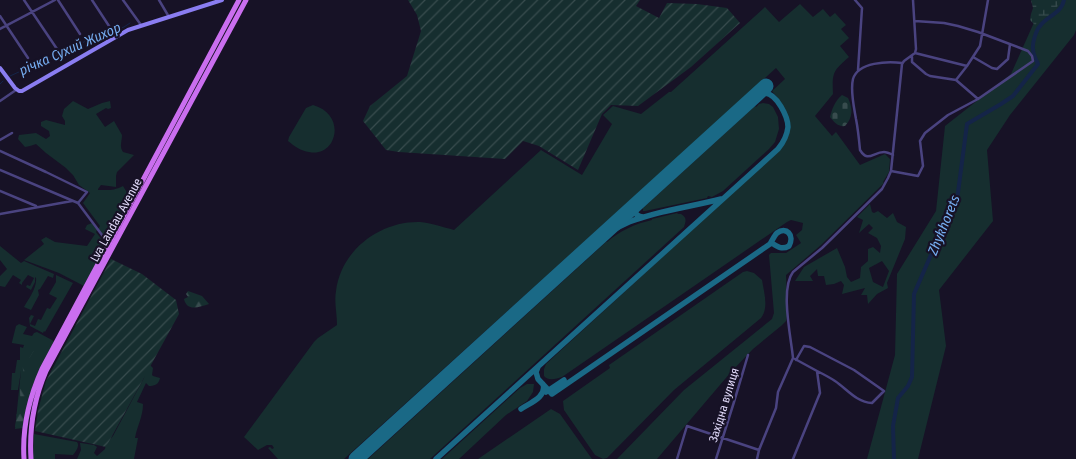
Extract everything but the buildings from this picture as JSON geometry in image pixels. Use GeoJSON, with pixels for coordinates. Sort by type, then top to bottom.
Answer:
{"type":"FeatureCollection","features":[{"type":"Feature","properties":{"kind":"main road"},"geometry":{"type":"LineString","coordinates":[[0,68],[18,91],[25,90],[122,33],[209,2],[222,0]]}},
{"type":"Feature","properties":{"kind":"main road","name":"Lva Landau Avenue"},"geometry":{"type":"LineString","coordinates":[[30,459],[34,406],[38,388],[240,0]]}},
{"type":"Feature","properties":{"kind":"main road","name":"Lva Landau Avenue"},"geometry":{"type":"LineString","coordinates":[[225,32],[246,0]]}},
{"type":"Feature","properties":{"kind":"main road","name":"Lva Landau Avenue"},"geometry":{"type":"LineString","coordinates":[[24,459],[25,430],[29,406],[41,369],[129,212]]}},
{"type":"Feature","properties":{"kind":"main road"},"geometry":{"type":"LineString","coordinates":[[25,430],[31,433]]}},
{"type":"Feature","properties":{"kind":"street"},"geometry":{"type":"LineString","coordinates":[[24,0],[57,49]]}},
{"type":"Feature","properties":{"kind":"street"},"geometry":{"type":"LineString","coordinates":[[0,29],[56,0],[80,34]]}},
{"type":"Feature","properties":{"kind":"street"},"geometry":{"type":"LineString","coordinates":[[92,0],[112,29]]}},
{"type":"Feature","properties":{"kind":"street"},"geometry":{"type":"LineString","coordinates":[[123,0],[141,26]]}},
{"type":"Feature","properties":{"kind":"street"},"geometry":{"type":"LineString","coordinates":[[159,0],[170,17]]}},
{"type":"Feature","properties":{"kind":"street"},"geometry":{"type":"LineString","coordinates":[[855,0],[862,8],[859,69],[853,80],[860,150],[863,155],[868,157],[884,152],[893,155]]}},
{"type":"Feature","properties":{"kind":"street"},"geometry":{"type":"LineString","coordinates":[[913,0],[916,53]]}},
{"type":"Feature","properties":{"kind":"street"},"geometry":{"type":"LineString","coordinates":[[956,80],[980,46],[988,0]]}},
{"type":"Feature","properties":{"kind":"street"},"geometry":{"type":"LineString","coordinates":[[0,16],[28,58]]}},
{"type":"Feature","properties":{"kind":"street"},"geometry":{"type":"LineString","coordinates":[[891,171],[918,176],[923,166],[920,141],[925,133],[948,116],[978,99],[1033,62],[1032,56],[1028,51],[1010,44],[944,22],[915,20]]}},
{"type":"Feature","properties":{"kind":"street"},"geometry":{"type":"LineString","coordinates":[[973,57],[997,69],[1008,59],[1010,44]]}},
{"type":"Feature","properties":{"kind":"street"},"geometry":{"type":"LineString","coordinates":[[795,359],[788,318],[787,297],[790,275],[822,248],[882,188],[888,178],[891,171],[903,63],[916,53],[967,66]]}},
{"type":"Feature","properties":{"kind":"street"},"geometry":{"type":"LineString","coordinates":[[911,56],[912,62],[926,74],[956,80],[978,99]]}},
{"type":"Feature","properties":{"kind":"street"},"geometry":{"type":"LineString","coordinates":[[856,74],[864,67],[874,64],[903,63]]}},
{"type":"Feature","properties":{"kind":"street"},"geometry":{"type":"LineString","coordinates":[[0,102],[18,91]]}},
{"type":"Feature","properties":{"kind":"street"},"geometry":{"type":"LineString","coordinates":[[0,140],[12,134]]}},
{"type":"Feature","properties":{"kind":"street"},"geometry":{"type":"LineString","coordinates":[[0,151],[87,192],[78,202]]}},
{"type":"Feature","properties":{"kind":"street"},"geometry":{"type":"LineString","coordinates":[[0,170],[78,202],[109,245]]}},
{"type":"Feature","properties":{"kind":"street"},"geometry":{"type":"LineString","coordinates":[[0,192],[36,206]]}},
{"type":"Feature","properties":{"kind":"street"},"geometry":{"type":"LineString","coordinates":[[0,214],[73,200]]}},
{"type":"Feature","properties":{"kind":"street"},"geometry":{"type":"LineString","coordinates":[[757,459],[776,408],[778,392],[795,359],[804,346],[810,346],[854,370],[884,391],[872,403],[865,403],[835,381],[795,359]]}},
{"type":"Feature","properties":{"kind":"street","name":"Західна вулиця"},"geometry":{"type":"LineString","coordinates":[[716,459],[748,355]]}},
{"type":"Feature","properties":{"kind":"street"},"geometry":{"type":"LineString","coordinates":[[792,459],[820,393],[817,371]]}},
{"type":"Feature","properties":{"kind":"street"},"geometry":{"type":"LineString","coordinates":[[677,459],[687,426],[759,450]]}},
{"type":"Feature","properties":{"kind":"green space"},"geometry":{"type":"Polygon","coordinates":[[[408,0],[640,0],[636,6],[659,18],[667,3],[697,4],[727,8],[740,23],[691,67],[638,106],[611,105],[602,114],[578,170],[539,146],[523,141],[505,159],[386,150],[363,121],[370,106],[407,76],[421,31],[417,15],[408,0]]]}},
{"type":"Feature","properties":{"kind":"green space"},"geometry":{"type":"Polygon","coordinates":[[[1031,0],[1061,0],[1053,14],[1035,25],[1030,20],[1033,8],[1031,0]]]}},
{"type":"Feature","properties":{"kind":"green space"},"geometry":{"type":"Polygon","coordinates":[[[1044,0],[1076,0],[1076,30],[1010,115],[987,150],[993,221],[939,290],[946,346],[918,459],[867,459],[895,355],[897,274],[936,211],[945,126],[1011,74],[1044,0]]]}},
{"type":"Feature","properties":{"kind":"green space"},"geometry":{"type":"Polygon","coordinates":[[[800,4],[813,17],[823,9],[830,17],[835,13],[846,25],[841,29],[849,38],[840,46],[849,57],[833,76],[833,94],[815,116],[832,136],[836,132],[860,165],[885,154],[890,159],[889,172],[884,183],[821,245],[786,275],[786,321],[753,349],[731,372],[657,459],[617,459],[684,390],[772,319],[774,313],[769,255],[771,253],[786,253],[801,243],[796,235],[802,230],[803,223],[791,220],[787,222],[562,377],[548,379],[544,376],[544,369],[546,364],[780,149],[787,133],[788,119],[786,112],[772,91],[785,79],[776,68],[344,459],[278,459],[268,448],[274,448],[272,445],[267,445],[258,450],[244,437],[314,342],[337,325],[335,295],[339,276],[354,251],[365,241],[377,233],[405,223],[420,222],[454,230],[541,150],[582,175],[612,124],[603,115],[613,106],[641,114],[671,92],[765,7],[779,22],[800,4]]]}},
{"type":"Feature","properties":{"kind":"green space"},"geometry":{"type":"Polygon","coordinates":[[[842,95],[848,98],[851,106],[851,116],[845,126],[838,125],[830,117],[834,105],[842,95]]]}},
{"type":"Feature","properties":{"kind":"green space"},"geometry":{"type":"Polygon","coordinates":[[[73,101],[88,109],[110,101],[111,108],[106,108],[96,114],[105,127],[114,121],[122,135],[121,146],[123,152],[134,155],[117,172],[116,187],[101,185],[98,189],[111,190],[123,186],[129,196],[128,202],[107,239],[98,229],[100,226],[83,203],[90,193],[79,185],[66,168],[36,144],[25,147],[18,139],[19,135],[36,133],[46,139],[50,136],[49,131],[41,126],[41,122],[46,120],[65,125],[62,116],[64,109],[73,101]]]}},
{"type":"Feature","properties":{"kind":"green space"},"geometry":{"type":"Polygon","coordinates":[[[763,103],[773,107],[778,117],[779,129],[775,142],[723,191],[712,197],[708,196],[707,198],[643,211],[643,208],[755,106],[763,103]]]}},
{"type":"Feature","properties":{"kind":"green space"},"geometry":{"type":"Polygon","coordinates":[[[313,105],[324,110],[331,117],[334,126],[331,142],[326,149],[318,152],[303,151],[288,141],[306,108],[313,105]]]}},
{"type":"Feature","properties":{"kind":"green space"},"geometry":{"type":"Polygon","coordinates":[[[870,204],[872,212],[878,211],[887,218],[893,213],[897,222],[906,227],[905,239],[887,283],[888,288],[877,294],[868,304],[867,295],[861,295],[865,288],[842,294],[844,285],[841,281],[826,285],[824,276],[818,276],[817,269],[810,276],[813,281],[795,281],[804,267],[837,248],[847,277],[851,282],[860,278],[861,267],[868,261],[868,249],[873,247],[880,253],[881,246],[877,238],[868,233],[873,228],[869,224],[859,233],[863,220],[857,217],[870,204]],[[882,261],[869,268],[873,282],[883,287],[889,271],[882,261]]]}},
{"type":"Feature","properties":{"kind":"green space"},"geometry":{"type":"Polygon","coordinates":[[[677,213],[685,218],[684,227],[430,459],[368,459],[606,242],[633,226],[677,213]]]}},
{"type":"Feature","properties":{"kind":"green space"},"geometry":{"type":"Polygon","coordinates":[[[92,223],[104,244],[84,286],[59,273],[24,260],[44,244],[41,240],[46,237],[55,242],[87,246],[95,234],[85,229],[87,225],[92,223]]]}},
{"type":"Feature","properties":{"kind":"green space"},"geometry":{"type":"Polygon","coordinates":[[[0,246],[21,263],[24,261],[54,274],[53,278],[48,276],[38,290],[39,295],[31,310],[24,307],[34,289],[36,278],[31,290],[26,287],[27,285],[30,286],[34,278],[28,275],[22,285],[19,283],[21,280],[13,275],[5,287],[0,286],[0,276],[7,269],[0,260],[0,246]]]}},
{"type":"Feature","properties":{"kind":"green space"},"geometry":{"type":"Polygon","coordinates":[[[111,259],[142,274],[176,300],[179,314],[106,447],[35,431],[38,410],[46,381],[111,259]]]}},
{"type":"Feature","properties":{"kind":"green space"},"geometry":{"type":"Polygon","coordinates":[[[747,271],[754,273],[762,280],[765,309],[761,318],[674,390],[607,458],[603,459],[595,455],[564,410],[563,401],[610,368],[609,365],[747,271]]]}},
{"type":"Feature","properties":{"kind":"green space"},"geometry":{"type":"Polygon","coordinates":[[[56,275],[73,283],[43,333],[30,326],[29,318],[31,315],[34,316],[30,324],[35,326],[38,319],[41,320],[47,308],[50,309],[57,298],[49,294],[56,282],[56,275]]]}},
{"type":"Feature","properties":{"kind":"green space"},"geometry":{"type":"Polygon","coordinates":[[[188,291],[202,296],[209,304],[194,308],[188,306],[184,299],[188,297],[186,294],[188,291]]]}},
{"type":"Feature","properties":{"kind":"green space"},"geometry":{"type":"Polygon","coordinates":[[[19,324],[27,327],[23,334],[32,336],[37,332],[54,342],[32,387],[23,428],[15,429],[21,371],[18,390],[11,390],[12,373],[15,373],[17,360],[20,360],[20,347],[23,348],[24,345],[12,342],[16,326],[19,324]]]}},
{"type":"Feature","properties":{"kind":"green space"},"geometry":{"type":"Polygon","coordinates":[[[27,344],[35,346],[37,349],[28,359],[31,368],[26,372],[29,377],[26,384],[21,381],[23,378],[26,378],[23,366],[24,352],[30,350],[24,347],[27,344]]]}},
{"type":"Feature","properties":{"kind":"green space"},"geometry":{"type":"Polygon","coordinates":[[[146,361],[153,368],[152,375],[160,378],[159,382],[155,385],[149,386],[146,383],[137,402],[143,404],[135,438],[138,438],[134,459],[77,459],[81,450],[80,443],[97,447],[94,453],[97,456],[105,449],[106,444],[113,436],[144,378],[146,361]]]}},
{"type":"Feature","properties":{"kind":"green space"},"geometry":{"type":"Polygon","coordinates":[[[527,384],[534,384],[533,392],[527,401],[506,415],[459,459],[442,459],[520,388],[527,384]]]}},
{"type":"Feature","properties":{"kind":"green space"},"geometry":{"type":"Polygon","coordinates":[[[20,385],[28,387],[27,398],[22,425],[21,427],[15,427],[16,415],[21,401],[20,385]]]}},
{"type":"Feature","properties":{"kind":"green space"},"geometry":{"type":"Polygon","coordinates":[[[551,409],[560,414],[592,459],[478,459],[551,409]]]}},
{"type":"Feature","properties":{"kind":"green space"},"geometry":{"type":"Polygon","coordinates":[[[34,434],[77,442],[78,447],[73,455],[55,454],[55,459],[33,459],[34,434]]]}},
{"type":"Feature","properties":{"kind":"waterway","name":"Zhykhorets"},"geometry":{"type":"LineString","coordinates":[[894,459],[893,426],[898,398],[908,386],[912,377],[914,294],[957,200],[967,124],[1013,96],[1038,64],[1033,47],[1037,31],[1043,23],[1060,9],[1064,0]]}},
{"type":"Feature","properties":{"kind":"waterway","name":"річка Сухий Жихор"},"geometry":{"type":"LineString","coordinates":[[10,76],[41,60],[65,53],[83,43],[86,39],[111,33],[130,23]]}},
{"type":"Feature","properties":{"kind":"waterway","name":"річка Сухий Жихор"},"geometry":{"type":"LineString","coordinates":[[0,84],[3,81]]}},
{"type":"Feature","properties":{"kind":"taxiway"},"geometry":{"type":"LineString","coordinates":[[436,459],[778,149],[788,127],[784,112],[774,97],[769,94],[762,93],[754,97]]}},
{"type":"Feature","properties":{"kind":"taxiway"},"geometry":{"type":"LineString","coordinates":[[589,247],[629,222],[721,199]]}},
{"type":"Feature","properties":{"kind":"taxiway"},"geometry":{"type":"LineString","coordinates":[[637,203],[636,213],[644,217]]}},
{"type":"Feature","properties":{"kind":"taxiway"},"geometry":{"type":"LineString","coordinates":[[538,367],[536,372],[538,379],[552,394],[770,244],[772,243],[782,248],[789,246],[791,242],[789,233],[780,231],[770,244]]}},
{"type":"Feature","properties":{"kind":"taxiway"},"geometry":{"type":"LineString","coordinates":[[546,392],[564,380]]}},
{"type":"Feature","properties":{"kind":"taxiway"},"geometry":{"type":"LineString","coordinates":[[521,409],[543,393],[543,384]]}},
{"type":"Feature","properties":{"kind":"taxiway"},"geometry":{"type":"LineString","coordinates":[[360,459],[380,437]]}},
{"type":"Feature","properties":{"kind":"runway"},"geometry":{"type":"LineString","coordinates":[[356,459],[766,86]]}}]}
